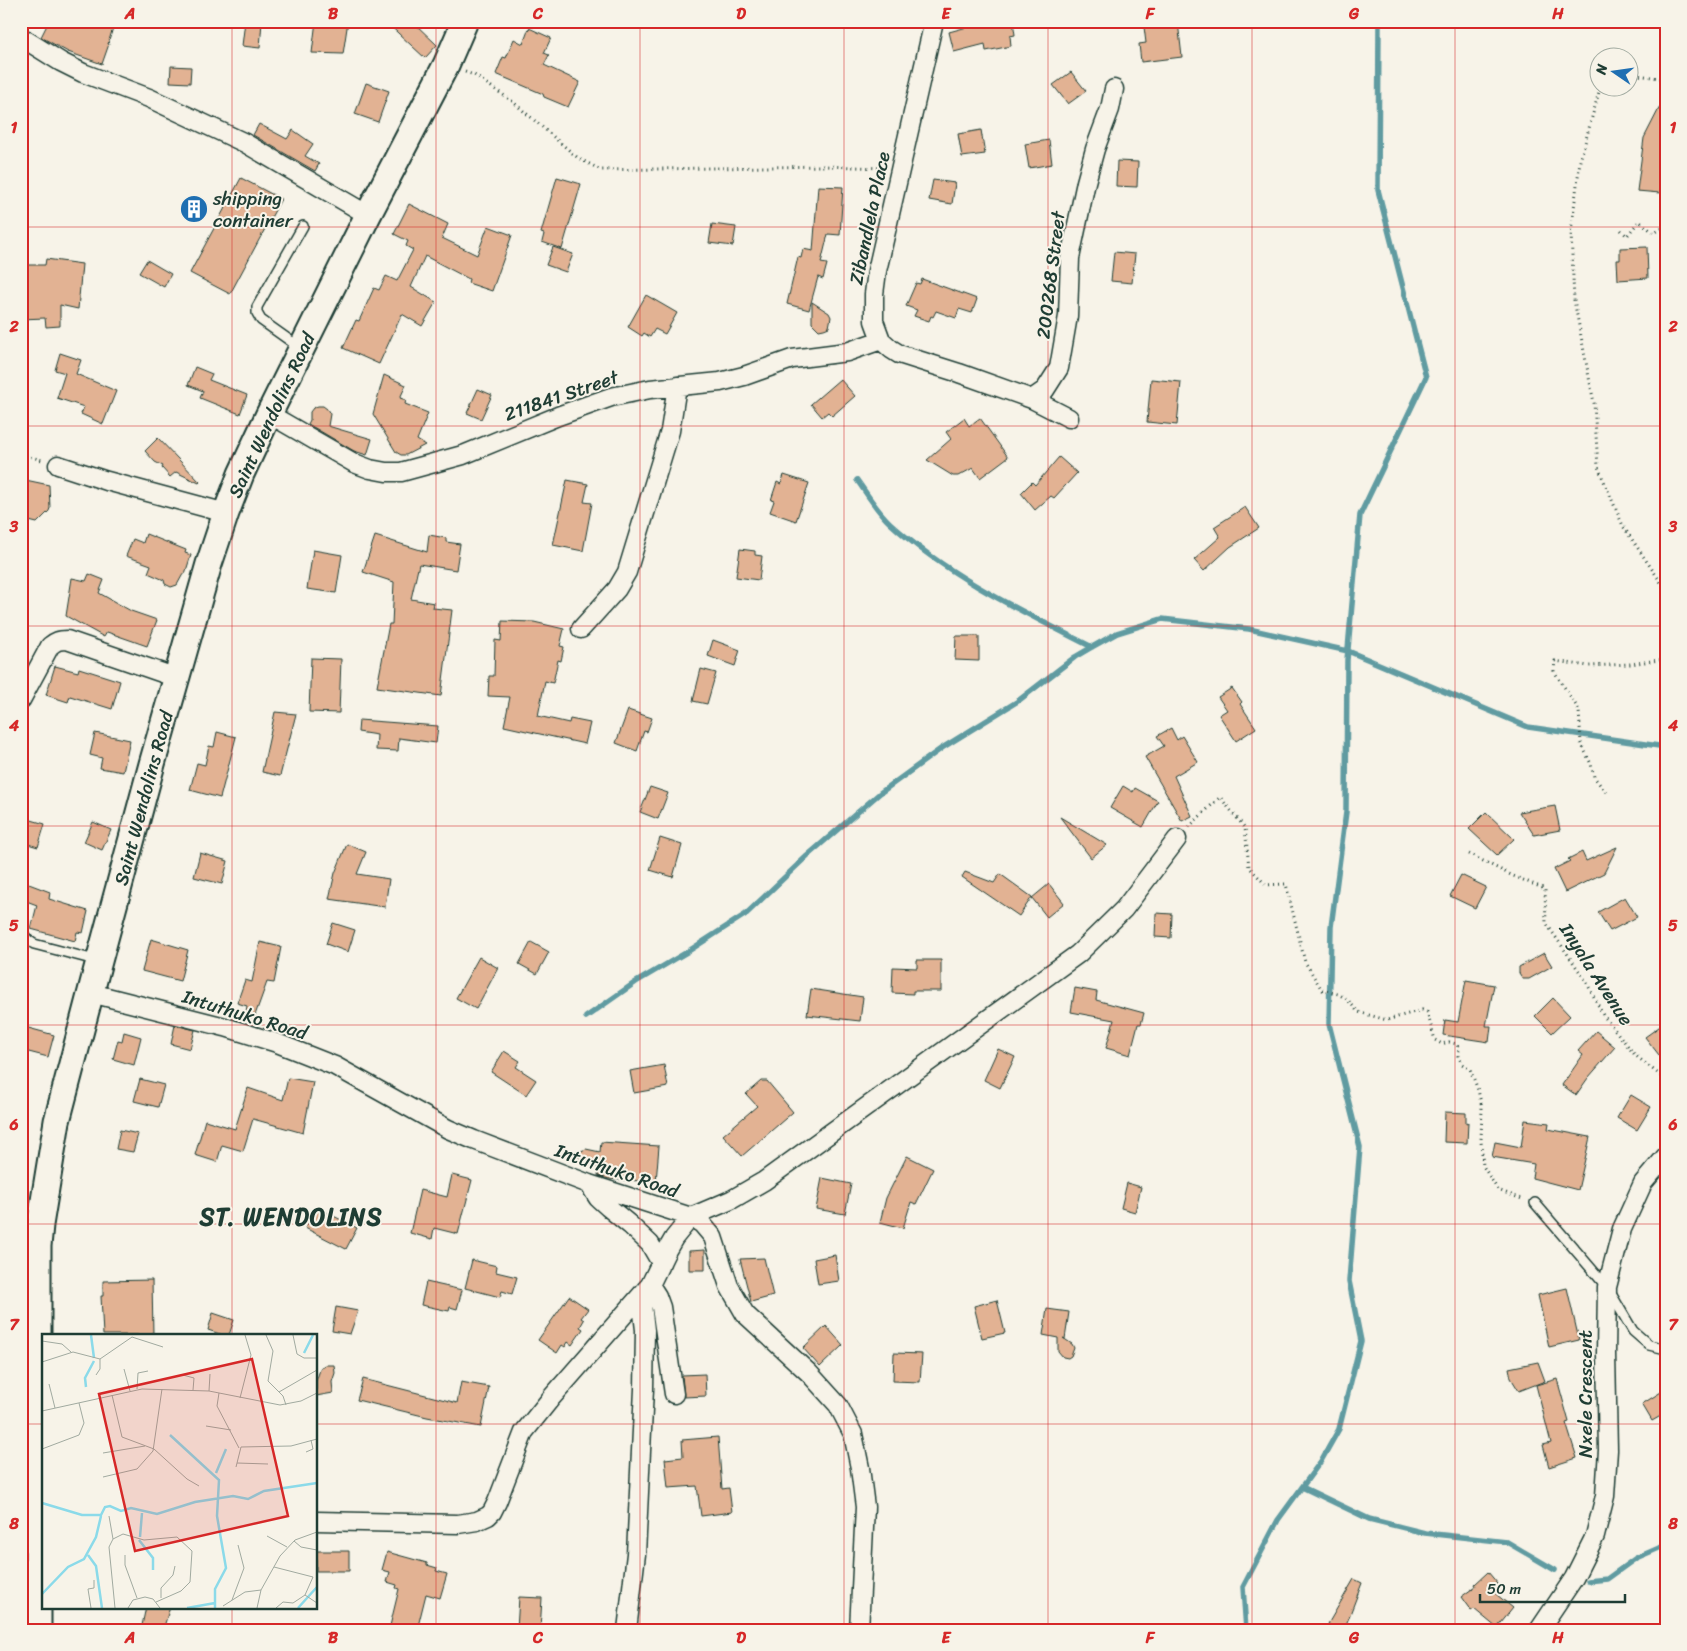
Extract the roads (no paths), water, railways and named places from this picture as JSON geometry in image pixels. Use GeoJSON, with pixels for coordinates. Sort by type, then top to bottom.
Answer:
{"type":"FeatureCollection","features":[{"type":"Feature","properties":{"kind":"street","name":"Saint Wendolins Road"},"geometry":{"type":"LineString","coordinates":[[38,1630],[41,1522],[29,1321],[30,1247],[44,1197],[57,1121],[90,993],[209,564],[241,474],[368,215],[446,65],[465,21]]}},
{"type":"Feature","properties":{"kind":"street","name":"Zibandlela Place"},"geometry":{"type":"LineString","coordinates":[[881,340],[874,321],[874,294],[877,272],[934,21]]}},
{"type":"Feature","properties":{"kind":"street"},"geometry":{"type":"LineString","coordinates":[[21,37],[61,62],[83,73],[198,119],[245,143],[368,215]]}},
{"type":"Feature","properties":{"kind":"street","name":"200268 Street"},"geometry":{"type":"LineString","coordinates":[[1032,399],[1045,390],[1058,368],[1068,316],[1069,269],[1072,248],[1086,182],[1095,149],[1110,109],[1114,89]]}},
{"type":"Feature","properties":{"kind":"street"},"geometry":{"type":"LineString","coordinates":[[881,340],[899,354],[959,372],[1032,399],[1069,418]]}},
{"type":"Feature","properties":{"kind":"street","name":"211841 Street"},"geometry":{"type":"LineString","coordinates":[[269,414],[354,462],[370,469],[401,472],[463,455],[558,416],[612,397],[650,389],[720,382],[744,376],[792,359],[847,352],[881,340]]}},
{"type":"Feature","properties":{"kind":"street"},"geometry":{"type":"LineString","coordinates":[[581,629],[617,589],[627,572],[670,431],[677,386]]}},
{"type":"Feature","properties":{"kind":"street"},"geometry":{"type":"LineString","coordinates":[[58,465],[226,513]]}},
{"type":"Feature","properties":{"kind":"street"},"geometry":{"type":"LineString","coordinates":[[21,700],[50,646],[56,641],[61,640],[67,640],[177,678]]}},
{"type":"Feature","properties":{"kind":"street"},"geometry":{"type":"LineString","coordinates":[[318,1521],[458,1524],[477,1521],[488,1516],[497,1502],[524,1432],[552,1397],[646,1290],[674,1238],[691,1217],[731,1200],[764,1181],[1078,954],[1124,909],[1177,839]]}},
{"type":"Feature","properties":{"kind":"street","name":"Intuthuko Road"},"geometry":{"type":"LineString","coordinates":[[90,993],[225,1028],[277,1044],[335,1066],[448,1129],[589,1184],[691,1217],[702,1224],[713,1237],[729,1286],[745,1314],[815,1379],[838,1405],[853,1434],[865,1507],[859,1630]]}},
{"type":"Feature","properties":{"kind":"street","name":"Nxele Crescent"},"geometry":{"type":"LineString","coordinates":[[1539,1630],[1574,1578],[1594,1536],[1605,1496],[1608,1450],[1607,1287],[1622,1230],[1643,1183],[1666,1156]]}},
{"type":"Feature","properties":{"kind":"street"},"geometry":{"type":"LineString","coordinates":[[589,1184],[598,1198],[650,1244],[661,1263]]}},
{"type":"Feature","properties":{"kind":"street"},"geometry":{"type":"LineString","coordinates":[[646,1290],[657,1296],[661,1307],[674,1394]]}},
{"type":"Feature","properties":{"kind":"street"},"geometry":{"type":"LineString","coordinates":[[627,1630],[636,1554],[644,1389],[646,1290]]}},
{"type":"Feature","properties":{"kind":"lane"},"geometry":{"type":"LineString","coordinates":[[301,349],[261,320],[257,313],[258,307],[303,226]]}},
{"type":"Feature","properties":{"kind":"lane"},"geometry":{"type":"LineString","coordinates":[[21,931],[34,944],[99,961]]}},
{"type":"Feature","properties":{"kind":"lane"},"geometry":{"type":"LineString","coordinates":[[1534,1204],[1607,1287],[1633,1331],[1649,1345],[1666,1349]]}},
{"type":"Feature","properties":{"kind":"waterway"},"geometry":{"type":"LineString","coordinates":[[1246,1630],[1243,1587],[1278,1520],[1321,1461],[1339,1429],[1361,1341],[1349,1281],[1360,1147],[1329,1024],[1331,927],[1346,812],[1347,660],[1360,515],[1426,377],[1378,190],[1379,21]]}},
{"type":"Feature","properties":{"kind":"waterway"},"geometry":{"type":"LineString","coordinates":[[857,480],[885,518],[936,560],[986,592],[1092,647]]}},
{"type":"Feature","properties":{"kind":"waterway"},"geometry":{"type":"LineString","coordinates":[[586,1017],[636,982],[746,914],[807,856],[880,793],[942,748],[1018,701],[1075,657],[1092,647],[1117,633],[1162,619],[1249,629],[1348,651],[1528,727],[1666,747]]}},
{"type":"Feature","properties":{"kind":"waterway"},"geometry":{"type":"LineString","coordinates":[[1302,1487],[1369,1519],[1425,1533],[1507,1542],[1555,1570]]}},
{"type":"Feature","properties":{"kind":"waterway"},"geometry":{"type":"LineString","coordinates":[[1588,1581],[1607,1579],[1636,1558],[1666,1545]]}},
{"type":"Feature","properties":{"kind":"place","name":"shipping container"},"geometry":{"type":"Point","coordinates":[194,209]}},
{"type":"Feature","properties":{"kind":"district","name":"ST. WENDOLINS"},"geometry":{"type":"Point","coordinates":[291,1217]}}]}
